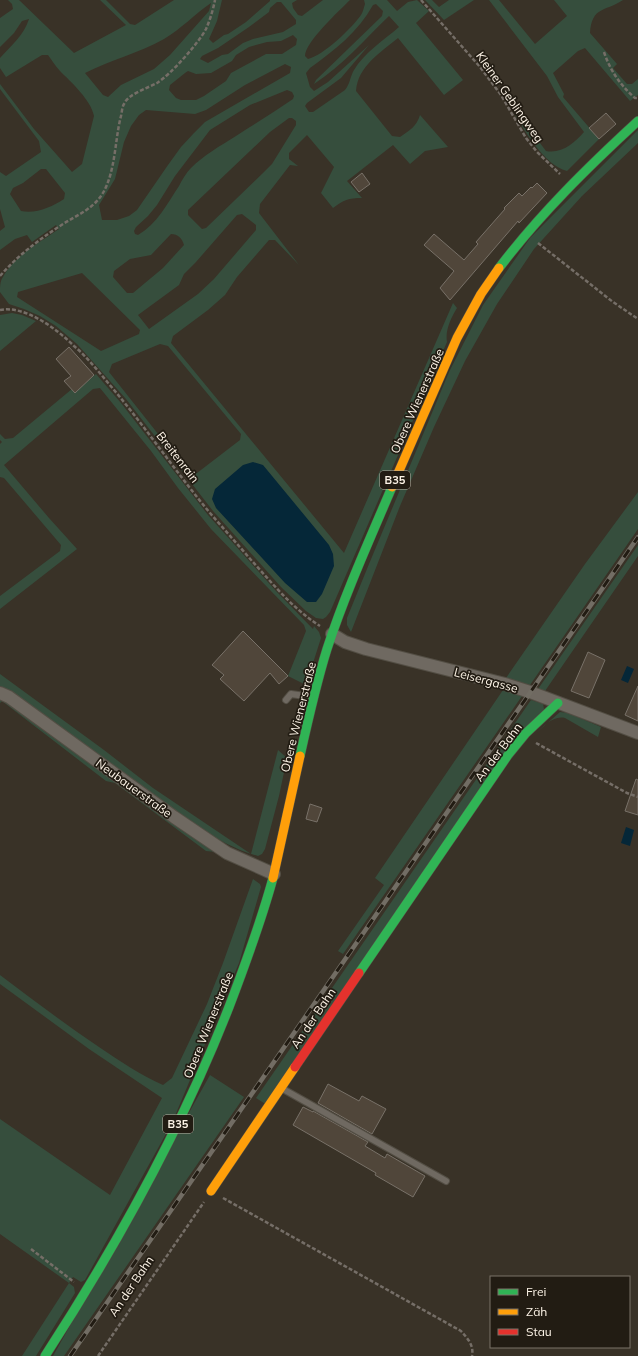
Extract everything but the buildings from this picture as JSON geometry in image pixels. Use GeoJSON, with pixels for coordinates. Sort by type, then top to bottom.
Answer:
{"type":"FeatureCollection","features":[{"type":"Feature","properties":{"kind":"main road","name":"Obere Wienerstraße"},"geometry":{"type":"LineString","coordinates":[[45,1356],[87,1292],[121,1234],[151,1179],[203,1073],[245,966],[262,915],[274,874],[314,697],[332,634],[364,553],[462,328],[476,301],[525,233],[572,183],[638,121]]}},
{"type":"Feature","properties":{"kind":"main road","name":"An der Bahn"},"geometry":{"type":"LineString","coordinates":[[211,1191],[281,1089],[298,1061],[508,755],[526,733],[558,703]]}},
{"type":"Feature","properties":{"kind":"street","name":"Leisergasse"},"geometry":{"type":"LineString","coordinates":[[332,634],[345,642],[366,649],[505,684],[638,733]]}},
{"type":"Feature","properties":{"kind":"street","name":"Neubauerstraße"},"geometry":{"type":"LineString","coordinates":[[0,693],[9,697],[174,817],[227,853],[274,874]]}},
{"type":"Feature","properties":{"kind":"lane"},"geometry":{"type":"LineString","coordinates":[[286,700],[291,694],[314,697]]}},
{"type":"Feature","properties":{"kind":"lane"},"geometry":{"type":"LineString","coordinates":[[281,1089],[446,1181]]}},
{"type":"Feature","properties":{"kind":"path"},"geometry":{"type":"LineString","coordinates":[[0,276],[21,253],[58,227],[84,212],[97,201],[106,188],[111,172],[118,128],[124,104],[127,99],[158,82],[175,68],[205,30],[213,12],[215,0]]}},
{"type":"Feature","properties":{"kind":"path","name":"Kleiner Geblingweg"},"geometry":{"type":"LineString","coordinates":[[421,0],[480,67],[501,95],[526,138],[537,152],[572,183]]}},
{"type":"Feature","properties":{"kind":"path"},"geometry":{"type":"LineString","coordinates":[[604,52],[608,65],[616,77],[627,91],[635,98],[638,98]]}},
{"type":"Feature","properties":{"kind":"path"},"geometry":{"type":"LineString","coordinates":[[525,233],[613,302],[638,319]]}},
{"type":"Feature","properties":{"kind":"path"},"geometry":{"type":"LineString","coordinates":[[0,305],[1,310]]}},
{"type":"Feature","properties":{"kind":"path","name":"Breitenrain"},"geometry":{"type":"LineString","coordinates":[[1,310],[22,312],[38,319],[54,329],[75,346],[124,402],[210,513],[273,584],[304,615],[332,634]]}},
{"type":"Feature","properties":{"kind":"path"},"geometry":{"type":"LineString","coordinates":[[526,733],[537,744],[627,793],[638,797]]}},
{"type":"Feature","properties":{"kind":"path"},"geometry":{"type":"LineString","coordinates":[[211,1191],[461,1331],[470,1341],[473,1352],[472,1356]]}},
{"type":"Feature","properties":{"kind":"path","name":"An der Bahn"},"geometry":{"type":"LineString","coordinates":[[98,1356],[211,1191]]}},
{"type":"Feature","properties":{"kind":"path"},"geometry":{"type":"LineString","coordinates":[[31,1249],[87,1292]]}},
{"type":"Feature","properties":{"kind":"green space"},"geometry":{"type":"Polygon","coordinates":[[[8,0],[19,0],[74,53],[126,25],[100,0],[106,0],[130,24],[135,25],[174,0],[222,0],[217,21],[209,39],[213,43],[246,22],[270,0],[297,0],[292,3],[293,8],[298,15],[302,16],[323,0],[350,0],[324,26],[311,43],[305,56],[308,59],[314,57],[337,41],[357,21],[362,14],[365,4],[364,0],[387,0],[397,11],[408,2],[417,0],[429,11],[416,23],[463,80],[444,95],[398,38],[365,67],[358,82],[356,91],[392,136],[400,137],[406,133],[415,125],[420,115],[448,147],[425,151],[410,164],[393,145],[347,181],[362,198],[346,200],[333,208],[321,193],[334,167],[307,135],[289,153],[289,159],[298,166],[290,165],[260,204],[259,213],[299,265],[275,240],[269,240],[237,277],[225,295],[208,310],[173,336],[171,343],[344,553],[453,303],[457,308],[448,329],[447,342],[330,612],[323,619],[316,618],[306,611],[281,587],[213,511],[126,399],[77,344],[56,326],[40,316],[9,304],[0,292],[0,284],[2,279],[14,262],[28,250],[59,229],[56,225],[32,242],[27,235],[15,239],[0,250],[0,231],[5,227],[0,209],[0,172],[6,176],[41,152],[39,141],[0,89],[0,84],[34,129],[72,172],[82,164],[94,116],[85,98],[58,69],[48,55],[42,55],[6,77],[0,68],[0,58],[21,35],[29,19],[22,21],[14,33],[0,47],[0,18],[13,9],[12,4],[8,0]],[[277,2],[270,8],[269,12],[218,48],[202,56],[200,59],[208,63],[222,55],[228,54],[243,43],[253,39],[283,32],[296,24],[296,20],[281,2],[277,2]],[[211,3],[164,39],[85,73],[103,95],[108,97],[121,85],[154,69],[170,55],[209,11],[211,3]],[[376,4],[373,5],[360,24],[345,40],[310,68],[306,73],[310,87],[314,91],[328,82],[369,45],[341,78],[307,103],[305,106],[309,112],[313,112],[345,90],[354,70],[363,58],[399,27],[389,16],[344,61],[314,84],[316,80],[382,16],[383,11],[376,4]],[[293,35],[281,41],[267,42],[249,47],[236,55],[232,61],[211,73],[196,74],[188,71],[170,85],[169,90],[176,98],[181,100],[196,100],[226,81],[231,73],[266,54],[282,54],[296,45],[297,39],[293,35]],[[285,64],[245,85],[206,110],[195,114],[146,110],[139,115],[131,126],[124,142],[115,179],[99,205],[102,220],[117,220],[129,216],[137,210],[181,147],[205,122],[290,73],[291,67],[285,64]],[[287,90],[250,105],[210,130],[175,176],[157,205],[136,227],[134,231],[135,234],[138,235],[151,225],[166,207],[186,174],[196,163],[212,151],[293,99],[294,96],[292,92],[287,90]],[[289,118],[270,132],[188,210],[188,215],[202,229],[206,228],[272,164],[296,125],[296,121],[289,118]],[[41,169],[23,183],[13,188],[10,194],[21,211],[32,212],[54,205],[64,199],[65,193],[46,169],[41,169]],[[242,214],[237,215],[184,274],[179,285],[138,315],[149,329],[198,294],[214,279],[256,230],[256,225],[242,214]],[[171,234],[151,255],[130,259],[114,271],[113,277],[127,293],[133,293],[163,268],[184,245],[179,237],[171,234]],[[82,273],[18,292],[17,297],[101,351],[139,334],[140,330],[82,273]],[[160,344],[112,364],[109,372],[189,473],[197,473],[240,440],[241,434],[168,346],[160,344]]]}},
{"type":"Feature","properties":{"kind":"green space"},"geometry":{"type":"Polygon","coordinates":[[[425,0],[432,0],[439,7],[449,0],[474,0],[444,20],[425,0]]]}},
{"type":"Feature","properties":{"kind":"green space"},"geometry":{"type":"Polygon","coordinates":[[[489,0],[499,0],[535,44],[567,16],[554,0],[623,0],[600,11],[593,18],[590,33],[617,64],[613,68],[627,84],[632,84],[638,79],[638,95],[630,101],[585,48],[578,51],[553,73],[564,94],[563,97],[599,139],[567,171],[557,167],[539,150],[522,127],[503,94],[546,151],[557,151],[567,147],[584,132],[558,97],[547,76],[489,0]]]}},
{"type":"Feature","properties":{"kind":"green space"},"geometry":{"type":"Polygon","coordinates":[[[638,130],[638,143],[582,196],[534,249],[497,304],[465,361],[434,427],[400,506],[351,632],[347,625],[347,618],[449,372],[483,305],[530,238],[638,130]]]}},
{"type":"Feature","properties":{"kind":"green space"},"geometry":{"type":"Polygon","coordinates":[[[12,313],[22,315],[36,321],[0,351],[0,315],[12,313]]]}},
{"type":"Feature","properties":{"kind":"green space"},"geometry":{"type":"Polygon","coordinates":[[[96,374],[121,403],[208,515],[276,591],[313,629],[314,626],[319,632],[321,638],[306,685],[288,676],[306,631],[304,625],[211,529],[100,388],[93,389],[4,465],[77,549],[0,609],[0,596],[60,551],[61,545],[4,478],[0,477],[0,444],[2,442],[0,440],[0,434],[5,439],[13,438],[72,389],[75,392],[96,374]]]}},
{"type":"Feature","properties":{"kind":"green space"},"geometry":{"type":"Polygon","coordinates":[[[638,492],[638,529],[530,685],[506,678],[585,564],[638,492]]]}},
{"type":"Feature","properties":{"kind":"green space"},"geometry":{"type":"Polygon","coordinates":[[[638,545],[638,556],[545,691],[538,689],[638,545]]]}},
{"type":"Feature","properties":{"kind":"green space"},"geometry":{"type":"Polygon","coordinates":[[[0,674],[153,788],[250,853],[227,844],[197,826],[20,698],[0,686],[0,674]]]}},
{"type":"Feature","properties":{"kind":"green space"},"geometry":{"type":"Polygon","coordinates":[[[503,690],[522,696],[343,954],[338,951],[384,885],[375,878],[503,690]]]}},
{"type":"Feature","properties":{"kind":"green space"},"geometry":{"type":"Polygon","coordinates":[[[0,699],[6,701],[216,852],[206,851],[115,783],[106,781],[2,701],[0,703],[0,699]]]}},
{"type":"Feature","properties":{"kind":"green space"},"geometry":{"type":"Polygon","coordinates":[[[531,700],[543,704],[544,709],[267,1105],[256,1098],[531,700]]]}},
{"type":"Feature","properties":{"kind":"green space"},"geometry":{"type":"Polygon","coordinates":[[[560,712],[568,713],[601,727],[598,737],[565,718],[556,718],[547,723],[560,712]]]}},
{"type":"Feature","properties":{"kind":"green space"},"geometry":{"type":"Polygon","coordinates":[[[278,750],[287,758],[279,796],[265,849],[262,854],[258,856],[251,854],[278,750]]]}},
{"type":"Feature","properties":{"kind":"green space"},"geometry":{"type":"Polygon","coordinates":[[[253,879],[260,884],[261,887],[239,963],[172,1123],[85,1280],[81,1282],[73,1277],[69,1283],[0,1234],[0,1119],[110,1195],[162,1098],[89,1049],[0,984],[0,975],[61,1021],[122,1063],[163,1085],[172,1078],[207,1004],[253,879]]]}},
{"type":"Feature","properties":{"kind":"green space"},"geometry":{"type":"Polygon","coordinates":[[[210,1075],[244,1097],[64,1356],[53,1356],[210,1075]]]}},
{"type":"Feature","properties":{"kind":"green space"},"geometry":{"type":"Polygon","coordinates":[[[69,1283],[74,1287],[75,1293],[36,1356],[22,1356],[69,1283]]]}},
{"type":"Feature","properties":{"kind":"water"},"geometry":{"type":"Polygon","coordinates":[[[253,462],[263,465],[329,545],[333,554],[334,566],[322,594],[316,602],[307,602],[285,583],[216,508],[212,499],[215,489],[243,465],[253,462]]]}},
{"type":"Feature","properties":{"kind":"water"},"geometry":{"type":"Polygon","coordinates":[[[627,666],[634,669],[628,683],[621,680],[627,666]]]}},
{"type":"Feature","properties":{"kind":"water"},"geometry":{"type":"Polygon","coordinates":[[[626,827],[634,830],[630,846],[621,843],[626,827]]]}},
{"type":"Feature","properties":{"kind":"railway"},"geometry":{"type":"LineString","coordinates":[[70,1356],[638,537]]}},
{"type":"Feature","properties":{"kind":"traffic: fast"},"geometry":{"type":"LineString","coordinates":[[499,268],[531,229],[565,192],[638,121]]}},
{"type":"Feature","properties":{"kind":"traffic: fast"},"geometry":{"type":"LineString","coordinates":[[300,756],[319,675],[334,628],[392,487]]}},
{"type":"Feature","properties":{"kind":"traffic: fast"},"geometry":{"type":"LineString","coordinates":[[359,973],[508,755],[526,733],[558,703]]}},
{"type":"Feature","properties":{"kind":"traffic: fast"},"geometry":{"type":"LineString","coordinates":[[45,1356],[72,1314],[122,1229],[169,1142],[190,1098],[229,1007],[258,927],[273,878]]}},
{"type":"Feature","properties":{"kind":"traffic: slow"},"geometry":{"type":"LineString","coordinates":[[392,487],[457,338],[481,294],[499,268]]}},
{"type":"Feature","properties":{"kind":"traffic: slow"},"geometry":{"type":"LineString","coordinates":[[273,878],[300,756]]}},
{"type":"Feature","properties":{"kind":"traffic: slow"},"geometry":{"type":"LineString","coordinates":[[211,1191],[295,1067]]}},
{"type":"Feature","properties":{"kind":"traffic: jam"},"geometry":{"type":"LineString","coordinates":[[295,1067],[359,973]]}}]}
